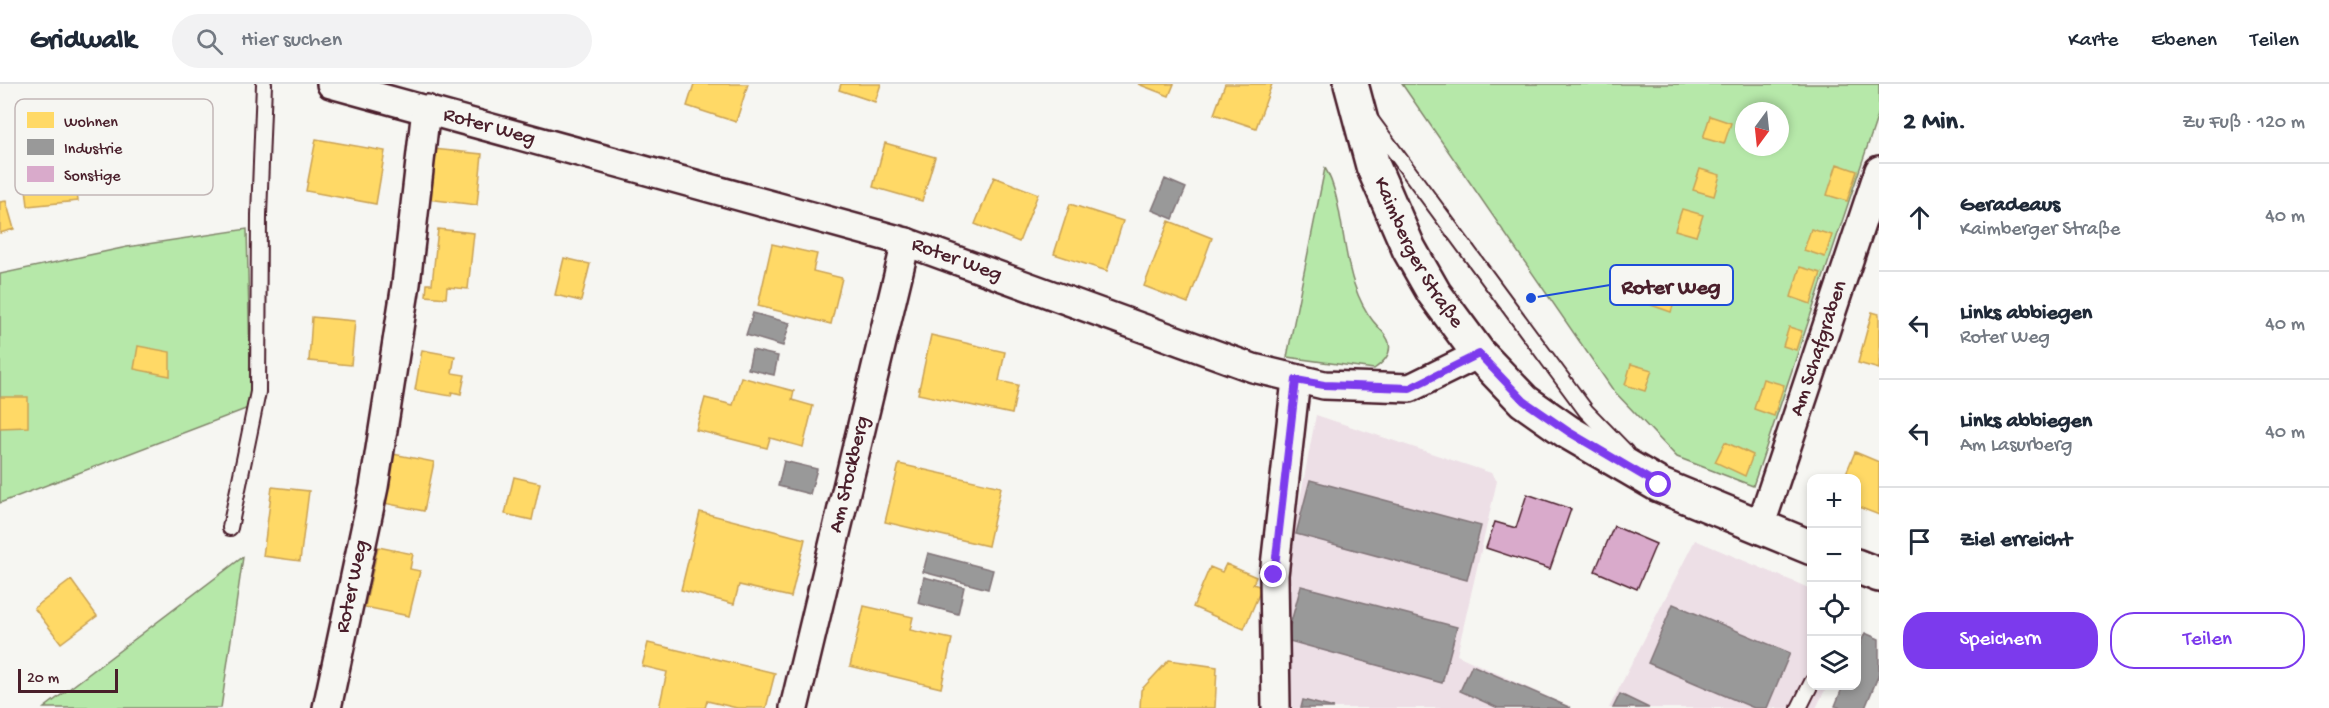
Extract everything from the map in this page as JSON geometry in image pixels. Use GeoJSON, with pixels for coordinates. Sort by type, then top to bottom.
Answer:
{"type":"FeatureCollection","features":[{"type":"Feature","properties":{"kind":"main road","name":"Kaimberger Straße"},"geometry":{"type":"LineString","coordinates":[[1353,91],[1373,166],[1409,249],[1434,293],[1479,354],[1524,401],[1569,432],[1659,485],[1807,546]]}},
{"type":"Feature","properties":{"kind":"street","name":"Roter Weg"},"geometry":{"type":"LineString","coordinates":[[331,84],[906,242],[1253,368],[1296,380],[1324,385],[1410,388],[1479,354]]}},
{"type":"Feature","properties":{"kind":"street","name":"Roter Weg"},"geometry":{"type":"LineString","coordinates":[[327,708],[374,487],[406,284],[426,109]]}},
{"type":"Feature","properties":{"kind":"street","name":"Am Schafgraben"},"geometry":{"type":"LineString","coordinates":[[1760,527],[1872,219],[1879,170]]}},
{"type":"Feature","properties":{"kind":"street","name":"Am Stockberg"},"geometry":{"type":"LineString","coordinates":[[794,708],[906,242]]}},
{"type":"Feature","properties":{"kind":"street"},"geometry":{"type":"LineString","coordinates":[[1276,708],[1274,575],[1296,380]]}},
{"type":"Feature","properties":{"kind":"lane"},"geometry":{"type":"LineString","coordinates":[[230,528],[258,392],[259,215],[264,84]]}},
{"type":"Feature","properties":{"kind":"lane"},"geometry":{"type":"LineString","coordinates":[[1353,91],[1586,411],[1659,485]]}},
{"type":"Feature","properties":{"kind":"lane"},"geometry":{"type":"LineString","coordinates":[[1799,708],[1808,690]]}},
{"type":"Feature","properties":{"kind":"shaded area"},"geometry":{"type":"Polygon","coordinates":[[[1316,415],[1491,473],[1497,481],[1457,655],[1572,708],[1288,708],[1286,573],[1316,415]]]}},
{"type":"Feature","properties":{"kind":"shaded area"},"geometry":{"type":"Polygon","coordinates":[[[1695,540],[1807,587],[1807,690],[1825,690],[1816,708],[1609,708],[1695,540]]]}},
{"type":"Feature","properties":{"kind":"green space"},"geometry":{"type":"Polygon","coordinates":[[[1402,84],[1879,84],[1879,112],[1753,486],[1677,457],[1613,390],[1402,84]]]}},
{"type":"Feature","properties":{"kind":"green space"},"geometry":{"type":"Polygon","coordinates":[[[1325,168],[1335,193],[1350,270],[1356,289],[1367,313],[1385,335],[1390,347],[1388,355],[1374,369],[1287,357],[1325,168]]]}},
{"type":"Feature","properties":{"kind":"green space"},"geometry":{"type":"Polygon","coordinates":[[[247,229],[251,407],[0,503],[0,274],[127,247],[247,229]]]}},
{"type":"Feature","properties":{"kind":"green space"},"geometry":{"type":"Polygon","coordinates":[[[243,557],[221,708],[44,708],[243,557]]]}},
{"type":"Feature","properties":{"kind":"building: Wohnen"},"geometry":{"type":"Polygon","coordinates":[[[694,84],[748,84],[736,122],[687,106],[694,84]]]}},
{"type":"Feature","properties":{"kind":"building: Wohnen"},"geometry":{"type":"Polygon","coordinates":[[[841,84],[881,84],[875,102],[839,90],[841,84]]]}},
{"type":"Feature","properties":{"kind":"building: Wohnen"},"geometry":{"type":"Polygon","coordinates":[[[1138,84],[1174,84],[1169,96],[1138,84]]]}},
{"type":"Feature","properties":{"kind":"building: Wohnen"},"geometry":{"type":"Polygon","coordinates":[[[1225,84],[1272,84],[1256,128],[1214,114],[1225,84]]]}},
{"type":"Feature","properties":{"kind":"building: Wohnen"},"geometry":{"type":"Polygon","coordinates":[[[1710,116],[1731,123],[1724,144],[1703,138],[1710,116]]]}},
{"type":"Feature","properties":{"kind":"building: Wohnen"},"geometry":{"type":"Polygon","coordinates":[[[316,139],[385,151],[376,204],[306,191],[316,139]]]}},
{"type":"Feature","properties":{"kind":"building: Wohnen"},"geometry":{"type":"Polygon","coordinates":[[[885,143],[935,157],[922,201],[873,187],[885,143]]]}},
{"type":"Feature","properties":{"kind":"building: Wohnen"},"geometry":{"type":"Polygon","coordinates":[[[433,149],[482,154],[477,205],[427,199],[433,149]]]}},
{"type":"Feature","properties":{"kind":"building: Wohnen"},"geometry":{"type":"Polygon","coordinates":[[[1837,164],[1857,171],[1847,201],[1827,195],[1837,164]]]}},
{"type":"Feature","properties":{"kind":"building: Wohnen"},"geometry":{"type":"Polygon","coordinates":[[[1700,169],[1720,175],[1714,196],[1693,190],[1700,169]]]}},
{"type":"Feature","properties":{"kind":"building: Wohnen"},"geometry":{"type":"Polygon","coordinates":[[[994,177],[1038,194],[1019,242],[975,224],[994,177]]]}},
{"type":"Feature","properties":{"kind":"building: Wohnen"},"geometry":{"type":"Polygon","coordinates":[[[27,195],[77,195],[78,201],[28,206],[27,195]]]}},
{"type":"Feature","properties":{"kind":"building: Wohnen"},"geometry":{"type":"Polygon","coordinates":[[[6,201],[14,229],[0,233],[0,202],[6,201]]]}},
{"type":"Feature","properties":{"kind":"building: Wohnen"},"geometry":{"type":"Polygon","coordinates":[[[1070,204],[1123,221],[1107,271],[1054,254],[1070,204]]]}},
{"type":"Feature","properties":{"kind":"building: Wohnen"},"geometry":{"type":"Polygon","coordinates":[[[1682,209],[1703,215],[1696,236],[1675,230],[1682,209]]]}},
{"type":"Feature","properties":{"kind":"building: Wohnen"},"geometry":{"type":"Polygon","coordinates":[[[1169,221],[1212,238],[1188,303],[1144,286],[1169,221]]]}},
{"type":"Feature","properties":{"kind":"building: Wohnen"},"geometry":{"type":"Polygon","coordinates":[[[438,229],[474,233],[468,289],[447,287],[446,298],[426,296],[427,284],[432,284],[438,229]]]}},
{"type":"Feature","properties":{"kind":"building: Wohnen"},"geometry":{"type":"Polygon","coordinates":[[[1811,229],[1832,235],[1825,257],[1804,250],[1811,229]]]}},
{"type":"Feature","properties":{"kind":"building: Wohnen"},"geometry":{"type":"Polygon","coordinates":[[[772,244],[817,254],[813,271],[842,278],[831,324],[758,306],[772,244]]]}},
{"type":"Feature","properties":{"kind":"building: Wohnen"},"geometry":{"type":"Polygon","coordinates":[[[564,258],[590,264],[581,301],[555,295],[564,258]]]}},
{"type":"Feature","properties":{"kind":"building: Wohnen"},"geometry":{"type":"Polygon","coordinates":[[[1800,267],[1821,273],[1811,304],[1791,297],[1800,267]]]}},
{"type":"Feature","properties":{"kind":"building: Wohnen"},"geometry":{"type":"Polygon","coordinates":[[[1662,271],[1682,278],[1671,312],[1651,305],[1662,271]]]}},
{"type":"Feature","properties":{"kind":"building: Wohnen"},"geometry":{"type":"Polygon","coordinates":[[[1872,312],[1879,314],[1879,369],[1858,363],[1872,312]]]}},
{"type":"Feature","properties":{"kind":"building: Wohnen"},"geometry":{"type":"Polygon","coordinates":[[[312,317],[355,321],[351,365],[309,361],[312,317]]]}},
{"type":"Feature","properties":{"kind":"building: Wohnen"},"geometry":{"type":"Polygon","coordinates":[[[1789,327],[1802,331],[1796,350],[1783,346],[1789,327]]]}},
{"type":"Feature","properties":{"kind":"building: Wohnen"},"geometry":{"type":"Polygon","coordinates":[[[931,335],[1005,352],[999,381],[1018,385],[1012,414],[918,394],[931,335]]]}},
{"type":"Feature","properties":{"kind":"building: Wohnen"},"geometry":{"type":"Polygon","coordinates":[[[138,346],[170,352],[170,376],[134,369],[138,346]]]}},
{"type":"Feature","properties":{"kind":"building: Wohnen"},"geometry":{"type":"Polygon","coordinates":[[[422,350],[455,356],[452,373],[465,375],[461,394],[452,392],[451,396],[415,390],[422,350]]]}},
{"type":"Feature","properties":{"kind":"building: Wohnen"},"geometry":{"type":"Polygon","coordinates":[[[1631,364],[1652,370],[1645,391],[1625,385],[1631,364]]]}},
{"type":"Feature","properties":{"kind":"building: Wohnen"},"geometry":{"type":"Polygon","coordinates":[[[741,377],[794,391],[792,400],[813,406],[803,447],[770,438],[767,448],[696,430],[705,398],[733,405],[741,377]]]}},
{"type":"Feature","properties":{"kind":"building: Wohnen"},"geometry":{"type":"Polygon","coordinates":[[[1763,379],[1784,385],[1774,416],[1754,409],[1763,379]]]}},
{"type":"Feature","properties":{"kind":"building: Wohnen"},"geometry":{"type":"Polygon","coordinates":[[[0,397],[28,397],[28,427],[0,428],[0,397]]]}},
{"type":"Feature","properties":{"kind":"building: Wohnen"},"geometry":{"type":"Polygon","coordinates":[[[1725,442],[1753,455],[1745,476],[1715,462],[1725,442]]]}},
{"type":"Feature","properties":{"kind":"building: Wohnen"},"geometry":{"type":"Polygon","coordinates":[[[1855,452],[1879,462],[1879,515],[1861,508],[1861,474],[1846,474],[1855,452]]]}},
{"type":"Feature","properties":{"kind":"building: Wohnen"},"geometry":{"type":"Polygon","coordinates":[[[393,454],[434,462],[424,511],[384,503],[393,454]]]}},
{"type":"Feature","properties":{"kind":"building: Wohnen"},"geometry":{"type":"Polygon","coordinates":[[[899,464],[1001,487],[988,546],[885,522],[899,464]]]}},
{"type":"Feature","properties":{"kind":"building: Wohnen"},"geometry":{"type":"Polygon","coordinates":[[[514,477],[540,483],[532,520],[505,514],[514,477]]]}},
{"type":"Feature","properties":{"kind":"building: Wohnen"},"geometry":{"type":"Polygon","coordinates":[[[272,487],[309,491],[300,561],[263,556],[272,487]]]}},
{"type":"Feature","properties":{"kind":"building: Wohnen"},"geometry":{"type":"Polygon","coordinates":[[[700,512],[805,539],[791,597],[739,585],[734,604],[681,590],[700,512]]]}},
{"type":"Feature","properties":{"kind":"building: Wohnen"},"geometry":{"type":"Polygon","coordinates":[[[378,547],[413,554],[410,569],[420,571],[409,616],[365,607],[378,547]]]}},
{"type":"Feature","properties":{"kind":"building: Wohnen"},"geometry":{"type":"Polygon","coordinates":[[[1226,564],[1256,577],[1253,584],[1262,587],[1244,629],[1193,607],[1210,567],[1222,572],[1226,564]]]}},
{"type":"Feature","properties":{"kind":"building: Wohnen"},"geometry":{"type":"Polygon","coordinates":[[[71,580],[97,616],[61,643],[34,608],[71,580]]]}},
{"type":"Feature","properties":{"kind":"building: Wohnen"},"geometry":{"type":"Polygon","coordinates":[[[864,606],[913,617],[910,630],[952,639],[941,688],[850,666],[864,606]]]}},
{"type":"Feature","properties":{"kind":"building: Wohnen"},"geometry":{"type":"Polygon","coordinates":[[[648,643],[775,673],[766,708],[737,708],[707,701],[705,708],[659,708],[667,672],[642,666],[648,643]]]}},
{"type":"Feature","properties":{"kind":"building: Wohnen"},"geometry":{"type":"Polygon","coordinates":[[[1169,660],[1217,667],[1215,708],[1140,708],[1141,690],[1169,660]]]}},
{"type":"Feature","properties":{"kind":"building: Industrie"},"geometry":{"type":"Polygon","coordinates":[[[1165,179],[1186,188],[1173,219],[1152,210],[1165,179]]]}},
{"type":"Feature","properties":{"kind":"building: Industrie"},"geometry":{"type":"Polygon","coordinates":[[[753,313],[790,323],[783,346],[746,335],[753,313]]]}},
{"type":"Feature","properties":{"kind":"building: Industrie"},"geometry":{"type":"Polygon","coordinates":[[[752,350],[778,356],[774,375],[748,369],[752,350]]]}},
{"type":"Feature","properties":{"kind":"building: Industrie"},"geometry":{"type":"Polygon","coordinates":[[[784,461],[817,469],[810,494],[778,486],[784,461]]]}},
{"type":"Feature","properties":{"kind":"building: Industrie"},"geometry":{"type":"Polygon","coordinates":[[[1310,480],[1481,526],[1467,580],[1296,534],[1310,480]]]}},
{"type":"Feature","properties":{"kind":"building: Industrie"},"geometry":{"type":"Polygon","coordinates":[[[928,553],[993,570],[988,589],[923,572],[928,553]]]}},
{"type":"Feature","properties":{"kind":"building: Industrie"},"geometry":{"type":"Polygon","coordinates":[[[924,577],[964,587],[958,614],[918,603],[924,577]]]}},
{"type":"Feature","properties":{"kind":"building: Industrie"},"geometry":{"type":"Polygon","coordinates":[[[1301,586],[1457,627],[1442,683],[1286,640],[1301,586]]]}},
{"type":"Feature","properties":{"kind":"building: Industrie"},"geometry":{"type":"Polygon","coordinates":[[[1673,604],[1790,653],[1767,708],[1754,708],[1648,663],[1673,604]]]}},
{"type":"Feature","properties":{"kind":"building: Industrie"},"geometry":{"type":"Polygon","coordinates":[[[1865,633],[1879,639],[1879,674],[1865,708],[1835,706],[1841,690],[1861,690],[1861,642],[1865,633]]]}},
{"type":"Feature","properties":{"kind":"building: Industrie"},"geometry":{"type":"Polygon","coordinates":[[[1472,665],[1571,708],[1498,708],[1460,691],[1472,665]]]}},
{"type":"Feature","properties":{"kind":"building: Industrie"},"geometry":{"type":"Polygon","coordinates":[[[1620,694],[1649,708],[1613,708],[1620,694]]]}},
{"type":"Feature","properties":{"kind":"building: Industrie"},"geometry":{"type":"Polygon","coordinates":[[[1303,700],[1334,708],[1301,708],[1303,700]]]}},
{"type":"Feature","properties":{"kind":"building: Sonstige"},"geometry":{"type":"Polygon","coordinates":[[[1527,494],[1571,509],[1550,569],[1486,548],[1495,522],[1516,528],[1527,494]]]}},
{"type":"Feature","properties":{"kind":"building: Sonstige"},"geometry":{"type":"Polygon","coordinates":[[[1614,526],[1656,544],[1637,589],[1595,571],[1614,526]]]}},
{"type":"Feature","properties":{"kind":"place","name":"Roter Weg"},"geometry":{"type":"Point","coordinates":[1531,298]}},
{"type":"Feature","properties":{"kind":"route"},"geometry":{"type":"LineString","coordinates":[[1274,575],[1296,380],[1324,385],[1410,388],[1479,354],[1524,401],[1569,432],[1659,485]]}}]}
